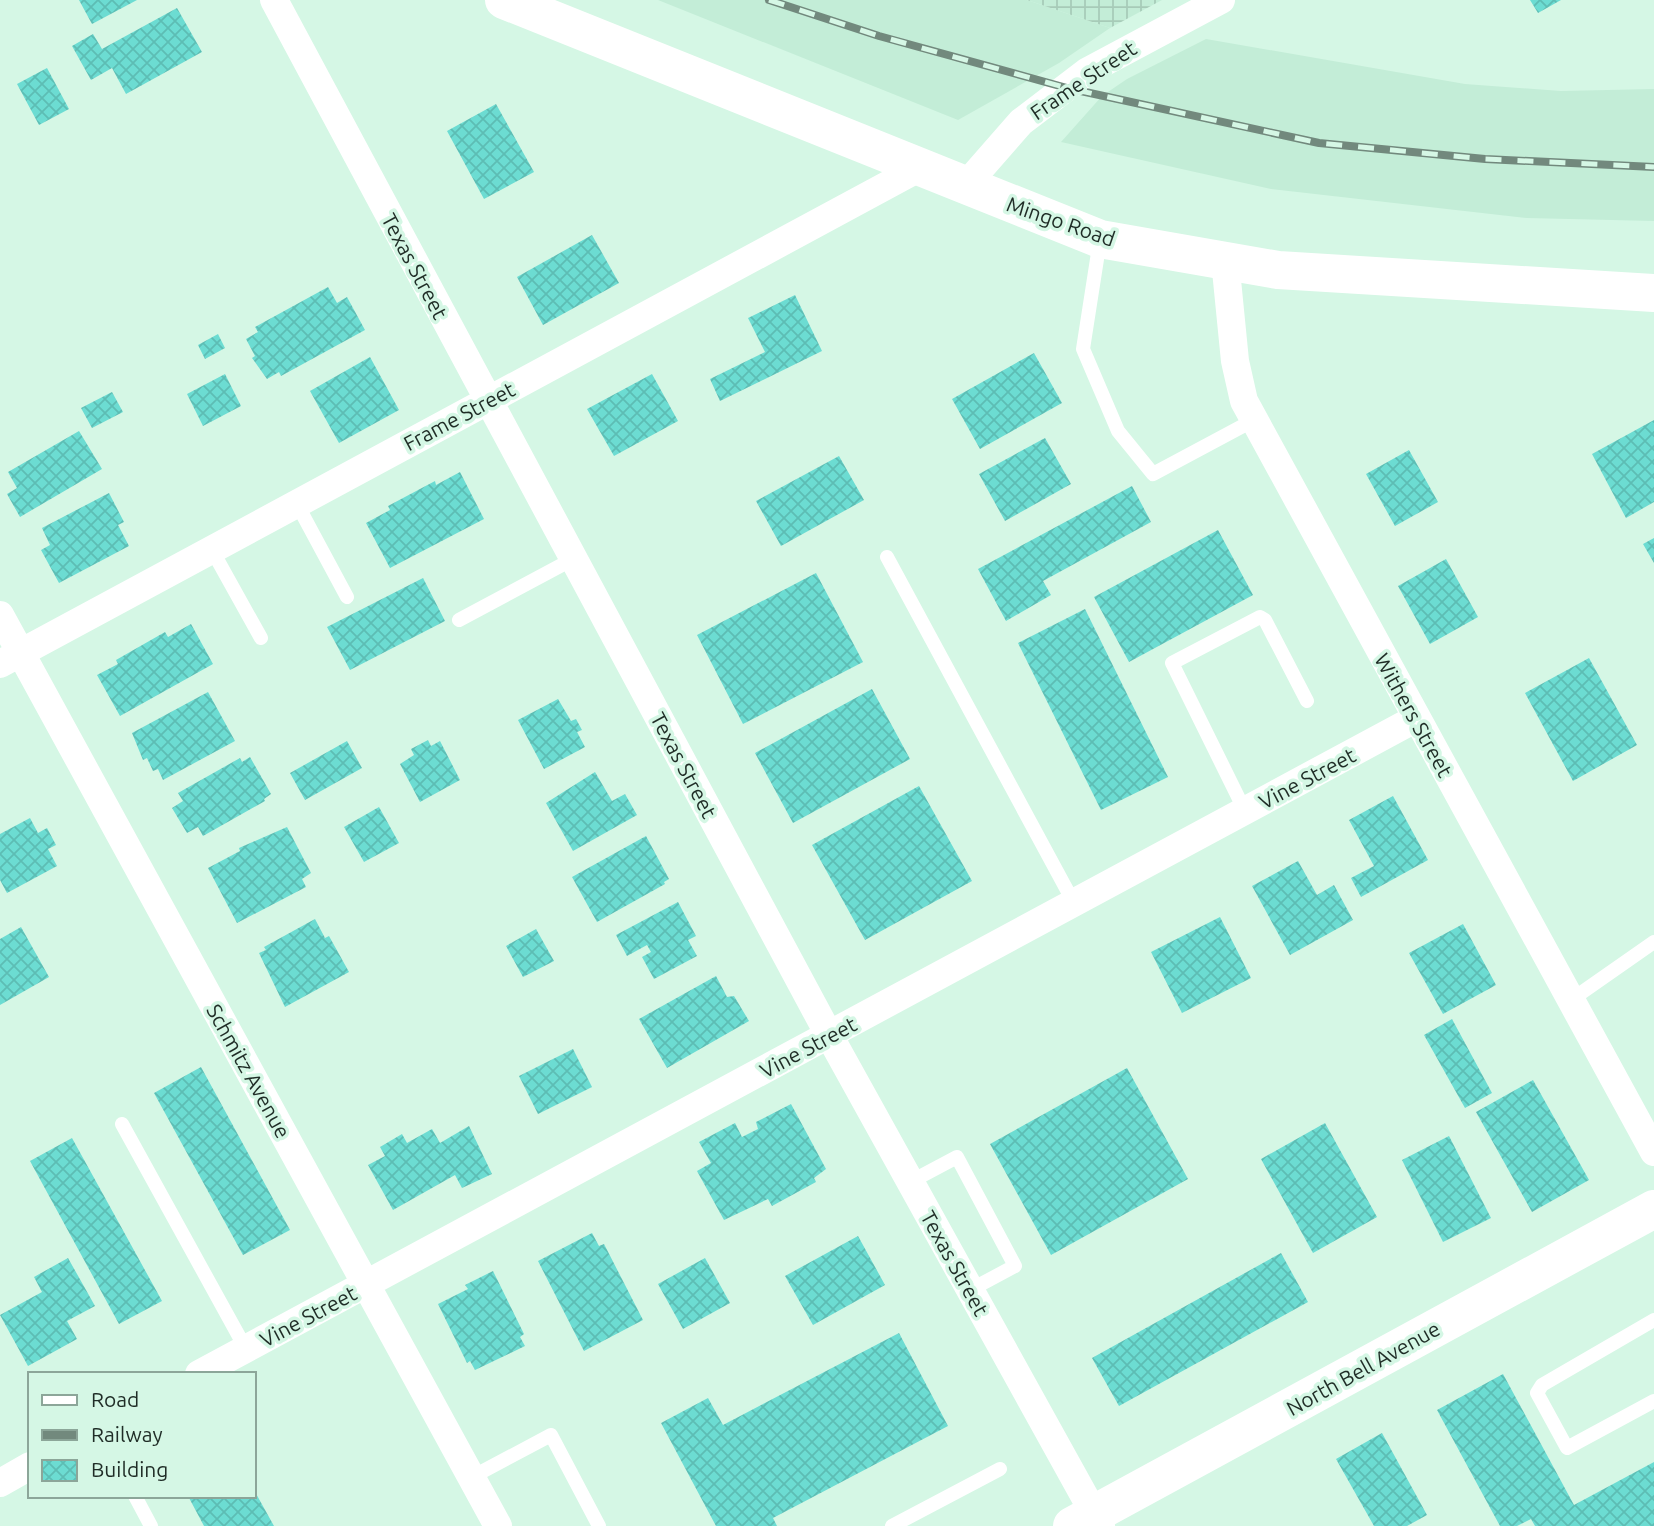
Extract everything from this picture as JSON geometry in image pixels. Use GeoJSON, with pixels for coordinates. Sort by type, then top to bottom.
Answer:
{"type":"FeatureCollection","features":[{"type":"Feature","properties":{"kind":"street","name":"Texas Street"},"geometry":{"type":"LineString","coordinates":[[274,0],[829,1035],[970,1290],[1089,1522]]}},
{"type":"Feature","properties":{"kind":"street","name":"Mingo Road"},"geometry":{"type":"LineString","coordinates":[[504,0],[1100,239],[1278,270],[1654,293]]}},
{"type":"Feature","properties":{"kind":"street","name":"Frame Street"},"geometry":{"type":"LineString","coordinates":[[965,186],[1021,122],[1088,71],[1221,0]]}},
{"type":"Feature","properties":{"kind":"street","name":"Frame Street"},"geometry":{"type":"LineString","coordinates":[[10,659],[919,168]]}},
{"type":"Feature","properties":{"kind":"street","name":"Withers Street"},"geometry":{"type":"LineString","coordinates":[[1225,260],[1235,361],[1244,401],[1654,1153]]}},
{"type":"Feature","properties":{"kind":"street","name":"Schmitz Avenue"},"geometry":{"type":"LineString","coordinates":[[0,615],[10,659],[366,1285],[498,1526]]}},
{"type":"Feature","properties":{"kind":"street","name":"Vine Street"},"geometry":{"type":"LineString","coordinates":[[203,1372],[1415,719]]}},
{"type":"Feature","properties":{"kind":"street","name":"North Bell Avenue"},"geometry":{"type":"LineString","coordinates":[[1089,1522],[1654,1209]]}},
{"type":"Feature","properties":{"kind":"street"},"geometry":{"type":"LineString","coordinates":[[2,1477],[28,1467]]}},
{"type":"Feature","properties":{"kind":"lane"},"geometry":{"type":"LineString","coordinates":[[1100,239],[1083,349],[1118,431],[1153,474],[1254,420]]}},
{"type":"Feature","properties":{"kind":"lane"},"geometry":{"type":"LineString","coordinates":[[297,504],[347,597]]}},
{"type":"Feature","properties":{"kind":"lane"},"geometry":{"type":"LineString","coordinates":[[212,550],[261,638]]}},
{"type":"Feature","properties":{"kind":"lane"},"geometry":{"type":"LineString","coordinates":[[887,557],[1074,903]]}},
{"type":"Feature","properties":{"kind":"lane"},"geometry":{"type":"LineString","coordinates":[[459,620],[573,559]]}},
{"type":"Feature","properties":{"kind":"lane"},"geometry":{"type":"LineString","coordinates":[[1245,811],[1172,663],[1260,617],[1265,620],[1307,701]]}},
{"type":"Feature","properties":{"kind":"lane"},"geometry":{"type":"LineString","coordinates":[[1571,1000],[1654,942]]}},
{"type":"Feature","properties":{"kind":"lane"},"geometry":{"type":"LineString","coordinates":[[122,1124],[246,1349]]}},
{"type":"Feature","properties":{"kind":"lane"},"geometry":{"type":"LineString","coordinates":[[910,1182],[957,1157],[1016,1266],[970,1290]]}},
{"type":"Feature","properties":{"kind":"lane"},"geometry":{"type":"LineString","coordinates":[[1654,1320],[1542,1385],[1537,1392],[1567,1448],[1654,1401]]}},
{"type":"Feature","properties":{"kind":"lane"},"geometry":{"type":"LineString","coordinates":[[472,1478],[551,1435],[599,1526]]}},
{"type":"Feature","properties":{"kind":"lane"},"geometry":{"type":"LineString","coordinates":[[892,1526],[1000,1469]]}},
{"type":"Feature","properties":{"kind":"lane"},"geometry":{"type":"LineString","coordinates":[[136,1498],[151,1526]]}},
{"type":"Feature","properties":{"kind":"shaded area"},"geometry":{"type":"Polygon","coordinates":[[[658,0],[1027,0],[1110,28],[1059,63],[958,120],[658,0]]]}},
{"type":"Feature","properties":{"kind":"shaded area"},"geometry":{"type":"Polygon","coordinates":[[[1027,0],[1162,0],[1110,28],[1027,0]]]}},
{"type":"Feature","properties":{"kind":"shaded area"},"geometry":{"type":"Polygon","coordinates":[[[1206,39],[1465,84],[1561,91],[1654,89],[1654,221],[1527,218],[1271,189],[1061,142],[1102,96],[1127,79],[1206,39]]]}},
{"type":"Feature","properties":{"kind":"building"},"geometry":{"type":"Polygon","coordinates":[[[79,0],[137,0],[92,24],[79,0]]]}},
{"type":"Feature","properties":{"kind":"building"},"geometry":{"type":"Polygon","coordinates":[[[1530,0],[1561,0],[1538,13],[1530,0]]]}},
{"type":"Feature","properties":{"kind":"building"},"geometry":{"type":"Polygon","coordinates":[[[177,8],[202,52],[126,94],[112,68],[91,80],[72,46],[93,34],[102,49],[177,8]]]}},
{"type":"Feature","properties":{"kind":"building"},"geometry":{"type":"Polygon","coordinates":[[[47,68],[69,109],[39,125],[17,84],[47,68]]]}},
{"type":"Feature","properties":{"kind":"building"},"geometry":{"type":"Polygon","coordinates":[[[496,104],[534,172],[484,199],[447,131],[496,104]]]}},
{"type":"Feature","properties":{"kind":"building"},"geometry":{"type":"Polygon","coordinates":[[[592,235],[619,283],[543,325],[517,277],[592,235]]]}},
{"type":"Feature","properties":{"kind":"building"},"geometry":{"type":"Polygon","coordinates":[[[328,287],[337,303],[347,297],[365,330],[281,376],[279,372],[267,379],[252,358],[255,356],[246,339],[258,332],[255,327],[328,287]]]}},
{"type":"Feature","properties":{"kind":"building"},"geometry":{"type":"Polygon","coordinates":[[[795,295],[822,351],[720,401],[710,379],[765,352],[748,318],[795,295]]]}},
{"type":"Feature","properties":{"kind":"building"},"geometry":{"type":"Polygon","coordinates":[[[218,334],[225,348],[205,359],[198,345],[218,334]]]}},
{"type":"Feature","properties":{"kind":"building"},"geometry":{"type":"Polygon","coordinates":[[[1034,353],[1062,403],[980,449],[952,399],[1034,353]]]}},
{"type":"Feature","properties":{"kind":"building"},"geometry":{"type":"Polygon","coordinates":[[[370,357],[399,410],[339,443],[310,391],[370,357]]]}},
{"type":"Feature","properties":{"kind":"building"},"geometry":{"type":"Polygon","coordinates":[[[225,374],[241,406],[203,426],[187,394],[225,374]]]}},
{"type":"Feature","properties":{"kind":"building"},"geometry":{"type":"Polygon","coordinates":[[[652,374],[678,421],[614,456],[587,409],[652,374]]]}},
{"type":"Feature","properties":{"kind":"building"},"geometry":{"type":"Polygon","coordinates":[[[112,392],[123,412],[92,428],[81,408],[112,392]]]}},
{"type":"Feature","properties":{"kind":"building"},"geometry":{"type":"Polygon","coordinates":[[[1654,420],[1654,502],[1626,518],[1592,454],[1654,420]]]}},
{"type":"Feature","properties":{"kind":"building"},"geometry":{"type":"Polygon","coordinates":[[[79,431],[102,469],[20,517],[7,494],[17,488],[8,472],[79,431]]]}},
{"type":"Feature","properties":{"kind":"building"},"geometry":{"type":"Polygon","coordinates":[[[1045,438],[1071,484],[1005,521],[979,474],[1045,438]]]}},
{"type":"Feature","properties":{"kind":"building"},"geometry":{"type":"Polygon","coordinates":[[[1409,450],[1438,502],[1395,526],[1366,474],[1409,450]]]}},
{"type":"Feature","properties":{"kind":"building"},"geometry":{"type":"Polygon","coordinates":[[[839,456],[864,500],[781,546],[756,501],[839,456]]]}},
{"type":"Feature","properties":{"kind":"building"},"geometry":{"type":"Polygon","coordinates":[[[460,472],[484,519],[390,568],[366,523],[390,510],[388,506],[435,481],[436,485],[460,472]]]}},
{"type":"Feature","properties":{"kind":"building"},"geometry":{"type":"Polygon","coordinates":[[[1132,486],[1151,522],[1043,581],[1051,595],[1006,621],[978,569],[1132,486]]]}},
{"type":"Feature","properties":{"kind":"building"},"geometry":{"type":"Polygon","coordinates":[[[109,493],[124,522],[118,525],[129,546],[59,583],[41,550],[50,545],[42,528],[109,493]]]}},
{"type":"Feature","properties":{"kind":"building"},"geometry":{"type":"Polygon","coordinates":[[[1218,530],[1253,595],[1129,662],[1094,597],[1218,530]]]}},
{"type":"Feature","properties":{"kind":"building"},"geometry":{"type":"Polygon","coordinates":[[[1654,538],[1654,563],[1643,544],[1654,538]]]}},
{"type":"Feature","properties":{"kind":"building"},"geometry":{"type":"Polygon","coordinates":[[[1446,559],[1478,617],[1430,644],[1398,586],[1446,559]]]}},
{"type":"Feature","properties":{"kind":"building"},"geometry":{"type":"Polygon","coordinates":[[[816,573],[863,662],[743,724],[697,635],[816,573]]]}},
{"type":"Feature","properties":{"kind":"building"},"geometry":{"type":"Polygon","coordinates":[[[423,578],[445,621],[350,670],[327,627],[423,578]]]}},
{"type":"Feature","properties":{"kind":"building"},"geometry":{"type":"Polygon","coordinates":[[[1085,609],[1168,777],[1101,810],[1018,643],[1085,609]]]}},
{"type":"Feature","properties":{"kind":"building"},"geometry":{"type":"Polygon","coordinates":[[[191,624],[213,664],[120,716],[97,675],[118,664],[116,660],[165,632],[168,637],[191,624]]]}},
{"type":"Feature","properties":{"kind":"building"},"geometry":{"type":"Polygon","coordinates":[[[1589,658],[1637,745],[1573,781],[1525,693],[1589,658]]]}},
{"type":"Feature","properties":{"kind":"building"},"geometry":{"type":"Polygon","coordinates":[[[872,689],[910,759],[793,823],[755,753],[872,689]]]}},
{"type":"Feature","properties":{"kind":"building"},"geometry":{"type":"Polygon","coordinates":[[[208,692],[235,741],[163,780],[158,769],[153,771],[147,758],[143,760],[132,733],[208,692]]]}},
{"type":"Feature","properties":{"kind":"building"},"geometry":{"type":"Polygon","coordinates":[[[558,699],[571,721],[576,719],[582,730],[577,732],[585,747],[544,769],[518,720],[558,699]]]}},
{"type":"Feature","properties":{"kind":"building"},"geometry":{"type":"Polygon","coordinates":[[[428,740],[431,746],[440,741],[460,780],[420,802],[400,764],[414,755],[411,749],[428,740]]]}},
{"type":"Feature","properties":{"kind":"building"},"geometry":{"type":"Polygon","coordinates":[[[347,741],[362,768],[305,800],[290,773],[347,741]]]}},
{"type":"Feature","properties":{"kind":"building"},"geometry":{"type":"Polygon","coordinates":[[[250,757],[271,794],[265,801],[203,836],[198,827],[187,833],[172,808],[183,801],[178,793],[240,758],[242,762],[250,757]]]}},
{"type":"Feature","properties":{"kind":"building"},"geometry":{"type":"Polygon","coordinates":[[[595,772],[612,801],[625,794],[637,815],[573,851],[546,803],[595,772]]]}},
{"type":"Feature","properties":{"kind":"building"},"geometry":{"type":"Polygon","coordinates":[[[919,786],[972,881],[865,940],[812,845],[919,786]]]}},
{"type":"Feature","properties":{"kind":"building"},"geometry":{"type":"Polygon","coordinates":[[[1393,796],[1428,860],[1361,897],[1351,878],[1374,866],[1349,820],[1393,796]]]}},
{"type":"Feature","properties":{"kind":"building"},"geometry":{"type":"Polygon","coordinates":[[[379,807],[399,843],[364,862],[344,827],[379,807]]]}},
{"type":"Feature","properties":{"kind":"building"},"geometry":{"type":"Polygon","coordinates":[[[30,818],[38,833],[47,828],[56,845],[48,849],[57,866],[7,893],[0,880],[0,834],[30,818]]]}},
{"type":"Feature","properties":{"kind":"building"},"geometry":{"type":"Polygon","coordinates":[[[287,827],[311,873],[302,879],[306,887],[237,923],[208,868],[240,851],[239,848],[287,827]]]}},
{"type":"Feature","properties":{"kind":"building"},"geometry":{"type":"Polygon","coordinates":[[[646,836],[669,879],[665,884],[597,922],[572,877],[646,836]]]}},
{"type":"Feature","properties":{"kind":"building"},"geometry":{"type":"Polygon","coordinates":[[[1298,861],[1317,895],[1334,885],[1353,920],[1290,955],[1252,886],[1298,861]]]}},
{"type":"Feature","properties":{"kind":"building"},"geometry":{"type":"Polygon","coordinates":[[[678,902],[696,936],[688,940],[697,956],[654,979],[642,957],[651,952],[647,945],[627,956],[616,935],[678,902]]]}},
{"type":"Feature","properties":{"kind":"building"},"geometry":{"type":"Polygon","coordinates":[[[1220,917],[1251,978],[1182,1013],[1151,952],[1220,917]]]}},
{"type":"Feature","properties":{"kind":"building"},"geometry":{"type":"Polygon","coordinates":[[[315,919],[325,938],[329,936],[349,972],[285,1007],[259,953],[266,950],[264,947],[315,919]]]}},
{"type":"Feature","properties":{"kind":"building"},"geometry":{"type":"Polygon","coordinates":[[[1463,924],[1496,985],[1443,1014],[1409,953],[1463,924]]]}},
{"type":"Feature","properties":{"kind":"building"},"geometry":{"type":"Polygon","coordinates":[[[21,927],[49,977],[0,1005],[0,939],[21,927]]]}},
{"type":"Feature","properties":{"kind":"building"},"geometry":{"type":"Polygon","coordinates":[[[536,929],[554,961],[523,977],[506,946],[536,929]]]}},
{"type":"Feature","properties":{"kind":"building"},"geometry":{"type":"Polygon","coordinates":[[[716,976],[727,997],[734,996],[749,1021],[667,1068],[639,1019],[716,976]]]}},
{"type":"Feature","properties":{"kind":"building"},"geometry":{"type":"Polygon","coordinates":[[[1452,1019],[1492,1093],[1465,1108],[1424,1035],[1452,1019]]]}},
{"type":"Feature","properties":{"kind":"building"},"geometry":{"type":"Polygon","coordinates":[[[573,1049],[592,1087],[538,1114],[519,1076],[573,1049]]]}},
{"type":"Feature","properties":{"kind":"building"},"geometry":{"type":"Polygon","coordinates":[[[201,1067],[290,1230],[243,1255],[154,1093],[201,1067]]]}},
{"type":"Feature","properties":{"kind":"building"},"geometry":{"type":"Polygon","coordinates":[[[1127,1068],[1188,1179],[1051,1255],[990,1144],[1127,1068]]]}},
{"type":"Feature","properties":{"kind":"building"},"geometry":{"type":"Polygon","coordinates":[[[1533,1080],[1589,1180],[1532,1212],[1476,1112],[1533,1080]]]}},
{"type":"Feature","properties":{"kind":"building"},"geometry":{"type":"Polygon","coordinates":[[[791,1104],[826,1169],[814,1178],[816,1182],[772,1206],[768,1199],[724,1220],[697,1171],[711,1163],[699,1142],[735,1123],[742,1137],[758,1129],[756,1122],[791,1104]]]}},
{"type":"Feature","properties":{"kind":"building"},"geometry":{"type":"Polygon","coordinates":[[[1325,1123],[1377,1217],[1313,1253],[1261,1159],[1325,1123]]]}},
{"type":"Feature","properties":{"kind":"building"},"geometry":{"type":"Polygon","coordinates":[[[469,1126],[492,1174],[462,1188],[455,1175],[393,1210],[368,1165],[385,1156],[380,1147],[402,1134],[407,1143],[432,1129],[440,1143],[469,1126]]]}},
{"type":"Feature","properties":{"kind":"building"},"geometry":{"type":"Polygon","coordinates":[[[1449,1136],[1491,1218],[1443,1242],[1402,1160],[1449,1136]]]}},
{"type":"Feature","properties":{"kind":"building"},"geometry":{"type":"Polygon","coordinates":[[[72,1138],[162,1301],[119,1324],[30,1161],[72,1138]]]}},
{"type":"Feature","properties":{"kind":"building"},"geometry":{"type":"Polygon","coordinates":[[[592,1233],[599,1246],[604,1244],[643,1320],[584,1351],[538,1261],[592,1233]]]}},
{"type":"Feature","properties":{"kind":"building"},"geometry":{"type":"Polygon","coordinates":[[[858,1236],[885,1285],[813,1325],[785,1276],[858,1236]]]}},
{"type":"Feature","properties":{"kind":"building"},"geometry":{"type":"Polygon","coordinates":[[[1281,1253],[1308,1302],[1119,1406],[1092,1358],[1281,1253]]]}},
{"type":"Feature","properties":{"kind":"building"},"geometry":{"type":"Polygon","coordinates":[[[68,1258],[95,1306],[67,1321],[77,1339],[28,1366],[0,1315],[42,1292],[34,1277],[68,1258]]]}},
{"type":"Feature","properties":{"kind":"building"},"geometry":{"type":"Polygon","coordinates":[[[705,1258],[730,1303],[683,1329],[658,1284],[705,1258]]]}},
{"type":"Feature","properties":{"kind":"building"},"geometry":{"type":"Polygon","coordinates":[[[493,1271],[524,1334],[520,1337],[525,1346],[475,1370],[470,1361],[467,1363],[438,1304],[468,1289],[465,1285],[493,1271]]]}},
{"type":"Feature","properties":{"kind":"building"},"geometry":{"type":"Polygon","coordinates":[[[899,1333],[948,1426],[773,1518],[777,1526],[716,1526],[661,1423],[708,1398],[723,1425],[899,1333]]]}},
{"type":"Feature","properties":{"kind":"building"},"geometry":{"type":"Polygon","coordinates":[[[1503,1374],[1574,1505],[1654,1462],[1654,1526],[1535,1526],[1531,1519],[1517,1526],[1500,1526],[1437,1410],[1503,1374]]]}},
{"type":"Feature","properties":{"kind":"building"},"geometry":{"type":"Polygon","coordinates":[[[1382,1433],[1427,1515],[1407,1526],[1374,1526],[1336,1459],[1382,1433]]]}},
{"type":"Feature","properties":{"kind":"building"},"geometry":{"type":"Polygon","coordinates":[[[256,1494],[274,1526],[204,1526],[189,1498],[256,1498],[256,1494]]]}},
{"type":"Feature","properties":{"kind":"railway"},"geometry":{"type":"LineString","coordinates":[[769,0],[879,36],[1067,88],[1319,143],[1485,159],[1654,167]]}}]}
